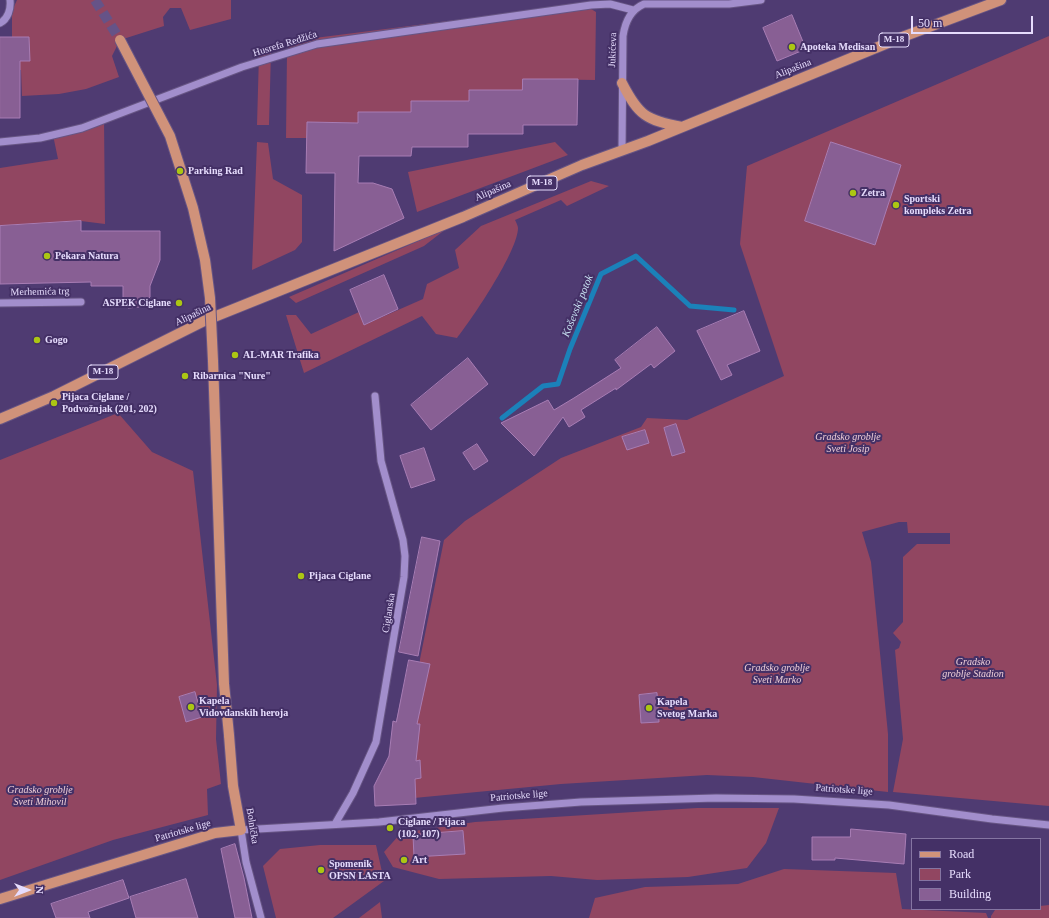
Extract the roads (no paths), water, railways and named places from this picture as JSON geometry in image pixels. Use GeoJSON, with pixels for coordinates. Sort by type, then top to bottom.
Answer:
{"type":"FeatureCollection","features":[{"type":"Feature","properties":{"kind":"main road","name":"Alipašina"},"geometry":{"type":"LineString","coordinates":[[0,419],[54,396],[204,321],[463,217],[582,165],[622,151],[905,36],[1001,0]]}},
{"type":"Feature","properties":{"kind":"main road","name":"Bolnička"},"geometry":{"type":"LineString","coordinates":[[120,40],[170,136],[193,208],[206,260],[210,298],[213,361],[224,684],[233,786],[241,830]]}},
{"type":"Feature","properties":{"kind":"main road"},"geometry":{"type":"LineString","coordinates":[[622,83],[633,104],[644,115],[657,122],[682,127]]}},
{"type":"Feature","properties":{"kind":"main road","name":"Patriotske lige"},"geometry":{"type":"LineString","coordinates":[[0,899],[215,833],[241,830]]}},
{"type":"Feature","properties":{"kind":"street"},"geometry":{"type":"LineString","coordinates":[[0,23],[4,21],[10,10],[10,0]]}},
{"type":"Feature","properties":{"kind":"street"},"geometry":{"type":"LineString","coordinates":[[633,10],[644,4],[729,4],[761,0]]}},
{"type":"Feature","properties":{"kind":"street","name":"Husrefa Redžića"},"geometry":{"type":"LineString","coordinates":[[0,142],[40,138],[82,128],[242,67],[317,44],[591,5],[610,4],[633,10]]}},
{"type":"Feature","properties":{"kind":"street","name":"Jukićeva"},"geometry":{"type":"LineString","coordinates":[[622,151],[622,83],[625,26],[633,10]]}},
{"type":"Feature","properties":{"kind":"street","name":"Merhemića trg"},"geometry":{"type":"LineString","coordinates":[[0,303],[80,302]]}},
{"type":"Feature","properties":{"kind":"street","name":"Ciglanska"},"geometry":{"type":"LineString","coordinates":[[335,824],[353,793],[376,742],[404,577],[404,540],[382,461],[375,396]]}},
{"type":"Feature","properties":{"kind":"street","name":"Patriotske lige"},"geometry":{"type":"LineString","coordinates":[[241,830],[379,822],[504,808],[581,802],[716,798],[794,799],[890,805],[992,820],[1049,825]]}},
{"type":"Feature","properties":{"kind":"street","name":"Bolnička"},"geometry":{"type":"LineString","coordinates":[[241,830],[246,862],[261,918]]}},
{"type":"Feature","properties":{"kind":"waterway","name":"Koševski potok"},"geometry":{"type":"LineString","coordinates":[[502,418],[543,386],[558,384],[570,349],[601,274],[636,256],[690,306],[734,310]]}},
{"type":"Feature","properties":{"kind":"tunnel"},"geometry":{"type":"LineString","coordinates":[[95,0],[120,40]]}},
{"type":"Feature","properties":{"kind":"place","name":"Apoteka Medisan"},"geometry":{"type":"Point","coordinates":[792,47]}},
{"type":"Feature","properties":{"kind":"place","name":"Parking Rad"},"geometry":{"type":"Point","coordinates":[180,171]}},
{"type":"Feature","properties":{"kind":"place","name":"Zetra"},"geometry":{"type":"Point","coordinates":[853,193]}},
{"type":"Feature","properties":{"kind":"place","name":"Sportski kompleks Zetra"},"geometry":{"type":"Point","coordinates":[896,205]}},
{"type":"Feature","properties":{"kind":"place","name":"Pekara Natura"},"geometry":{"type":"Point","coordinates":[47,256]}},
{"type":"Feature","properties":{"kind":"place","name":"ASPEK Ciglane"},"geometry":{"type":"Point","coordinates":[179,303]}},
{"type":"Feature","properties":{"kind":"place","name":"Gogo"},"geometry":{"type":"Point","coordinates":[37,340]}},
{"type":"Feature","properties":{"kind":"place","name":"AL-MAR Trafika"},"geometry":{"type":"Point","coordinates":[235,355]}},
{"type":"Feature","properties":{"kind":"place","name":"Ribarnica \"Nure\""},"geometry":{"type":"Point","coordinates":[185,376]}},
{"type":"Feature","properties":{"kind":"place","name":"Pijaca Ciglane / Podvožnjak (201, 202)"},"geometry":{"type":"Point","coordinates":[54,403]}},
{"type":"Feature","properties":{"kind":"place","name":"Pijaca Ciglane"},"geometry":{"type":"Point","coordinates":[301,576]}},
{"type":"Feature","properties":{"kind":"place","name":"Kapela Vidovdanskih heroja"},"geometry":{"type":"Point","coordinates":[191,707]}},
{"type":"Feature","properties":{"kind":"place","name":"Kapela Svetog Marka"},"geometry":{"type":"Point","coordinates":[649,708]}},
{"type":"Feature","properties":{"kind":"place","name":"Ciglane / Pijaca (102, 107)"},"geometry":{"type":"Point","coordinates":[390,828]}},
{"type":"Feature","properties":{"kind":"place","name":"Art"},"geometry":{"type":"Point","coordinates":[404,860]}},
{"type":"Feature","properties":{"kind":"place","name":"Spomenik OPSN LASTA"},"geometry":{"type":"Point","coordinates":[321,870]}},
{"type":"Feature","properties":{"kind":"park label","name":"Gradsko groblje Sveti Josip"},"geometry":{"type":"Point","coordinates":[848,442]}},
{"type":"Feature","properties":{"kind":"park label","name":"Gradsko groblje Stadion"},"geometry":{"type":"Point","coordinates":[973,668]}},
{"type":"Feature","properties":{"kind":"park label","name":"Gradsko groblje Sveti Marko"},"geometry":{"type":"Point","coordinates":[777,674]}},
{"type":"Feature","properties":{"kind":"park label","name":"Gradsko groblje Sveti Mihovil"},"geometry":{"type":"Point","coordinates":[40,796]}}]}
